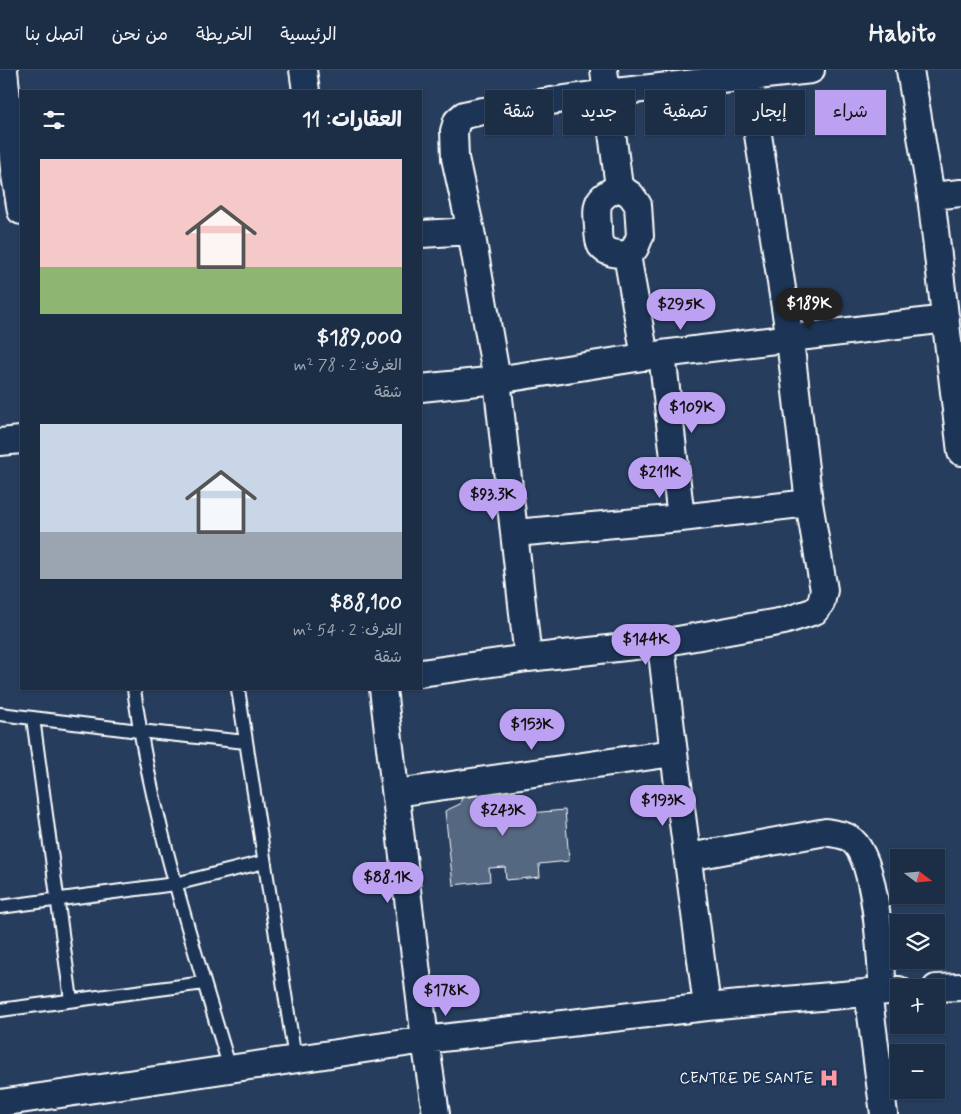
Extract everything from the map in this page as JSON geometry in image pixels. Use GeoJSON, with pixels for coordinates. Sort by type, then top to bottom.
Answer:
{"type":"FeatureCollection","features":[{"type":"Feature","properties":{"kind":"street"},"geometry":{"type":"LineString","coordinates":[[4,70],[12,170],[20,206]]}},
{"type":"Feature","properties":{"kind":"street"},"geometry":{"type":"LineString","coordinates":[[303,70],[306,90]]}},
{"type":"Feature","properties":{"kind":"street"},"geometry":{"type":"LineString","coordinates":[[528,658],[497,380],[471,231],[455,158],[454,131],[457,121],[464,116],[605,81],[749,77],[811,70]]}},
{"type":"Feature","properties":{"kind":"street"},"geometry":{"type":"LineString","coordinates":[[910,70],[931,196],[961,452]]}},
{"type":"Feature","properties":{"kind":"street"},"geometry":{"type":"LineString","coordinates":[[422,673],[528,658],[661,644],[784,621],[815,611],[821,603],[824,590],[808,503],[790,340],[749,77]]}},
{"type":"Feature","properties":{"kind":"street"},"geometry":{"type":"LineString","coordinates":[[605,81],[619,187],[631,195],[638,206],[640,236],[636,248],[627,255],[607,251],[598,238],[596,207],[604,195],[619,187]]}},
{"type":"Feature","properties":{"kind":"street"},"geometry":{"type":"LineString","coordinates":[[931,196],[961,193]]}},
{"type":"Feature","properties":{"kind":"street"},"geometry":{"type":"LineString","coordinates":[[422,234],[471,231]]}},
{"type":"Feature","properties":{"kind":"street"},"geometry":{"type":"LineString","coordinates":[[627,255],[654,356],[681,518]]}},
{"type":"Feature","properties":{"kind":"street"},"geometry":{"type":"LineString","coordinates":[[422,388],[497,380],[654,356],[946,319]]}},
{"type":"Feature","properties":{"kind":"street"},"geometry":{"type":"LineString","coordinates":[[0,442],[20,440]]}},
{"type":"Feature","properties":{"kind":"street"},"geometry":{"type":"LineString","coordinates":[[515,532],[681,518],[808,503]]}},
{"type":"Feature","properties":{"kind":"street"},"geometry":{"type":"LineString","coordinates":[[661,644],[673,753],[707,1007]]}},
{"type":"Feature","properties":{"kind":"street"},"geometry":{"type":"LineString","coordinates":[[383,690],[425,1040],[436,1114]]}},
{"type":"Feature","properties":{"kind":"street"},"geometry":{"type":"LineString","coordinates":[[396,793],[673,753]]}},
{"type":"Feature","properties":{"kind":"street"},"geometry":{"type":"LineString","coordinates":[[688,857],[826,832],[848,837],[862,854],[872,885],[883,991],[884,1114]]}},
{"type":"Feature","properties":{"kind":"street"},"geometry":{"type":"LineString","coordinates":[[945,988],[961,987]]}},
{"type":"Feature","properties":{"kind":"street"},"geometry":{"type":"LineString","coordinates":[[0,1103],[425,1040],[707,1007],[883,991]]}},
{"type":"Feature","properties":{"kind":"lane"},"geometry":{"type":"LineString","coordinates":[[134,690],[140,732],[175,884],[230,1069]]}},
{"type":"Feature","properties":{"kind":"lane"},"geometry":{"type":"LineString","coordinates":[[238,690],[295,1059]]}},
{"type":"Feature","properties":{"kind":"lane"},"geometry":{"type":"LineString","coordinates":[[0,714],[140,732],[246,742]]}},
{"type":"Feature","properties":{"kind":"lane"},"geometry":{"type":"LineString","coordinates":[[33,718],[71,1000]]}},
{"type":"Feature","properties":{"kind":"lane"},"geometry":{"type":"LineString","coordinates":[[0,907],[175,884],[264,862]]}},
{"type":"Feature","properties":{"kind":"lane"},"geometry":{"type":"LineString","coordinates":[[0,1010],[204,983]]}},
{"type":"Feature","properties":{"kind":"building"},"geometry":{"type":"Polygon","coordinates":[[[511,788],[512,800],[528,798],[530,813],[565,810],[569,861],[539,864],[540,877],[506,880],[505,867],[489,868],[490,881],[453,885],[445,811],[460,804],[463,793],[511,788]]]}},
{"type":"Feature","properties":{"kind":"place","name":"CENTRE DE SANTE"},"geometry":{"type":"Point","coordinates":[829,1078]}}]}
